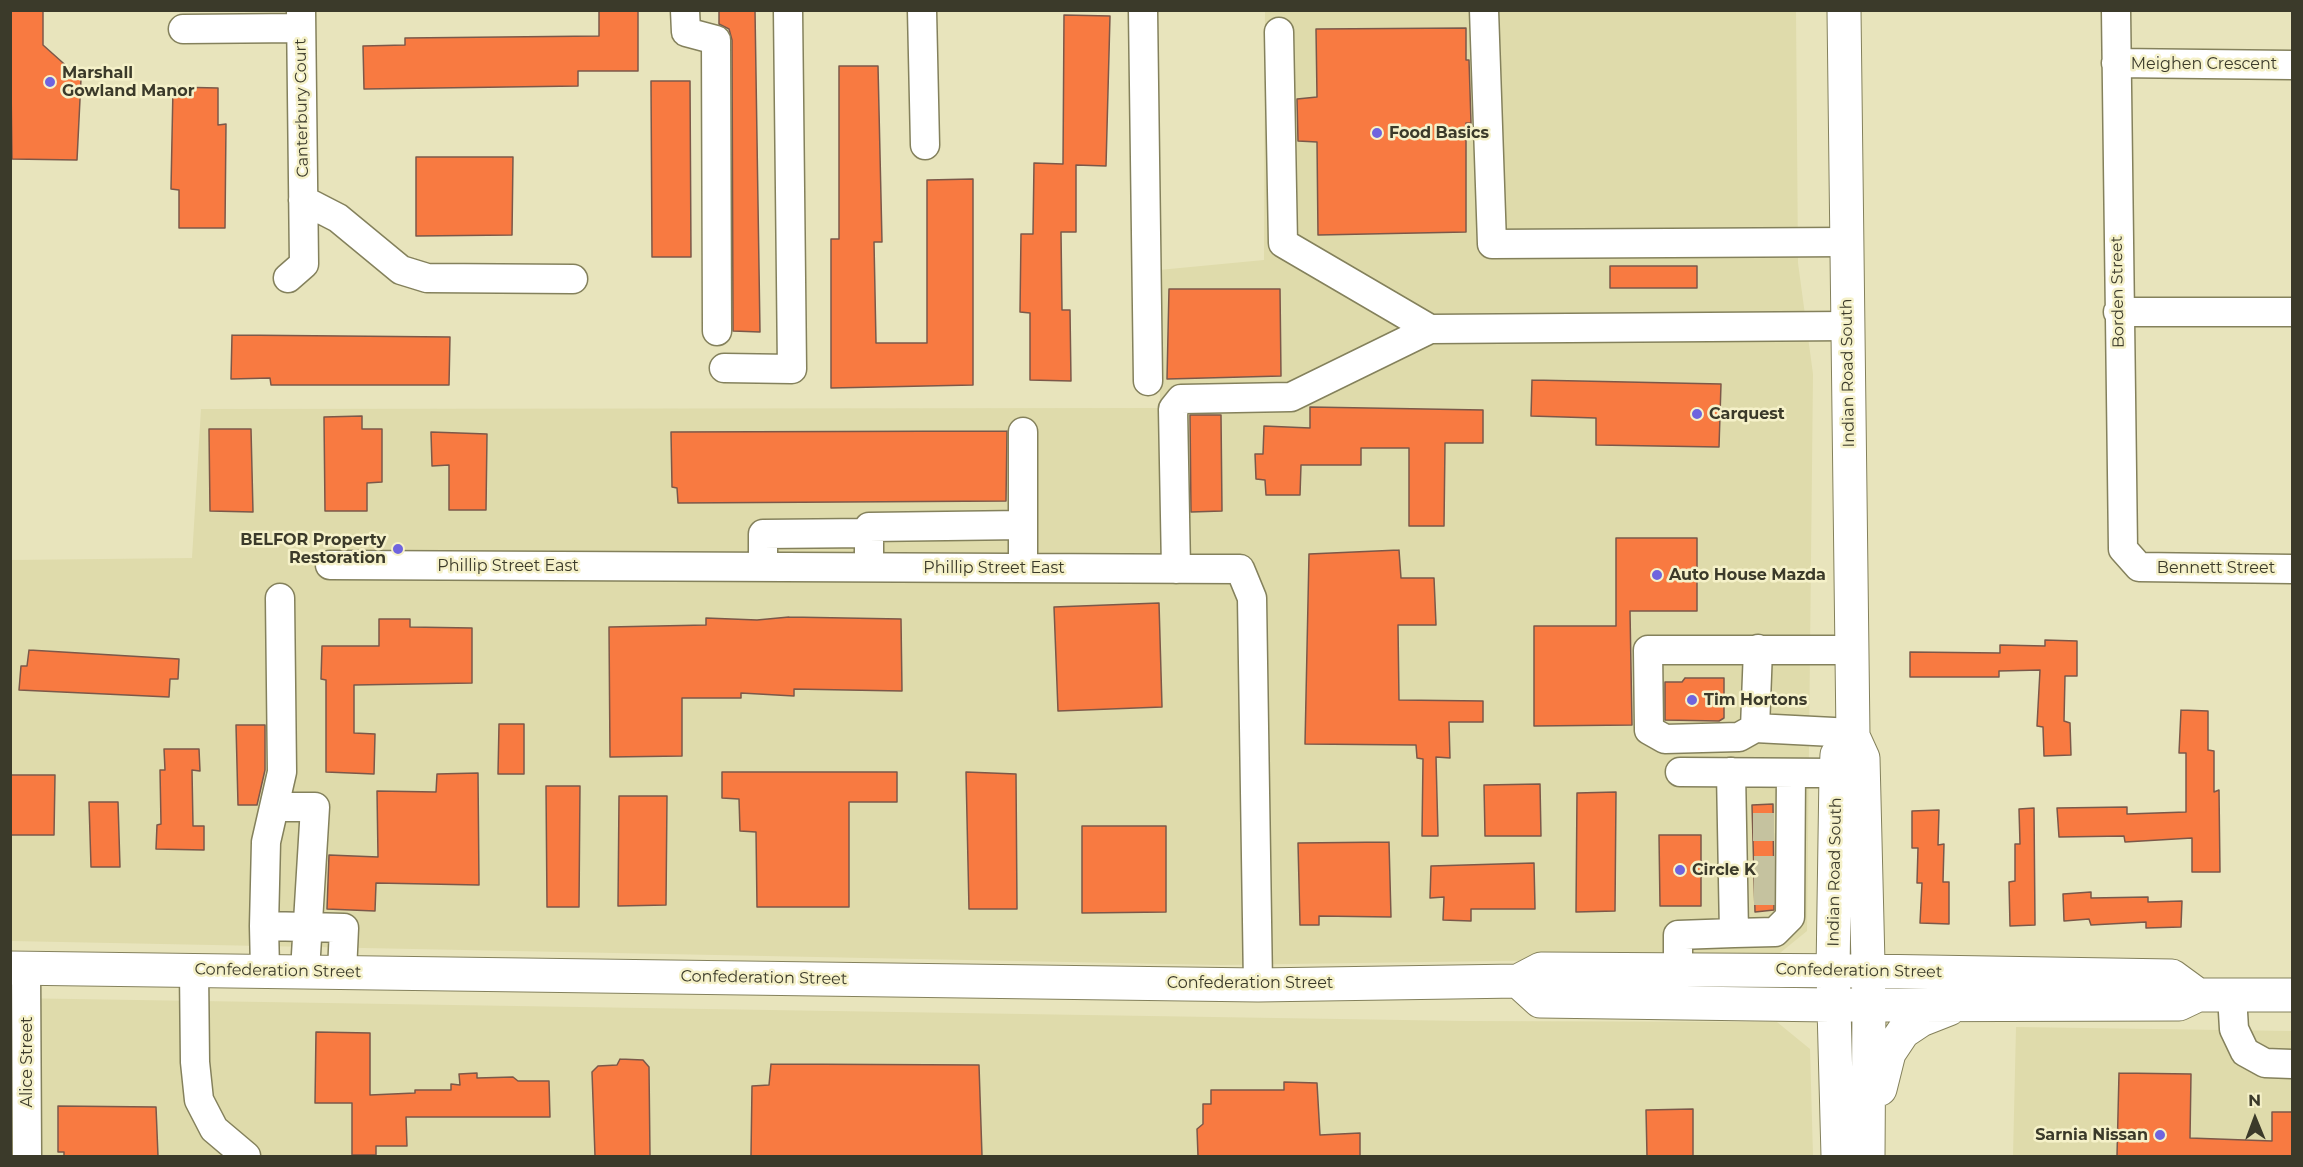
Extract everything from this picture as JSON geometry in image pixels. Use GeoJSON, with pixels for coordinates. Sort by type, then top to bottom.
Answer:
{"type":"FeatureCollection","features":[{"type":"Feature","properties":{"kind":"main road","name":"Indian Road South"},"geometry":{"type":"LineString","coordinates":[[1844,10],[1853,734],[1863,758],[1870,1156]]}},
{"type":"Feature","properties":{"kind":"main road","name":"Indian Road South"},"geometry":{"type":"LineString","coordinates":[[1838,1156],[1833,971],[1836,773],[1837,755],[1853,734]]}},
{"type":"Feature","properties":{"kind":"main road"},"geometry":{"type":"LineString","coordinates":[[1767,970],[1799,960],[1809,952],[1818,939],[1836,809]]}},
{"type":"Feature","properties":{"kind":"main road","name":"Confederation Street"},"geometry":{"type":"LineString","coordinates":[[18,968],[1258,985],[1518,981],[1541,969],[1868,971],[2172,976],[2198,995]]}},
{"type":"Feature","properties":{"kind":"main road","name":"Confederation Street"},"geometry":{"type":"LineString","coordinates":[[1518,981],[1540,1000],[1834,1005],[2179,1004],[2198,995],[2292,995]]}},
{"type":"Feature","properties":{"kind":"main road"},"geometry":{"type":"LineString","coordinates":[[1870,1156],[1884,1069],[1893,1045],[1912,1025],[1932,1015],[1965,1004]]}},
{"type":"Feature","properties":{"kind":"street"},"geometry":{"type":"LineString","coordinates":[[685,10],[686,32],[716,40],[717,331]]}},
{"type":"Feature","properties":{"kind":"street"},"geometry":{"type":"LineString","coordinates":[[724,368],[792,369],[788,10]]}},
{"type":"Feature","properties":{"kind":"street"},"geometry":{"type":"LineString","coordinates":[[922,10],[925,145]]}},
{"type":"Feature","properties":{"kind":"street"},"geometry":{"type":"LineString","coordinates":[[1143,10],[1148,381]]}},
{"type":"Feature","properties":{"kind":"street"},"geometry":{"type":"LineString","coordinates":[[1484,10],[1492,244],[1847,242]]}},
{"type":"Feature","properties":{"kind":"street","name":"Borden Street"},"geometry":{"type":"LineString","coordinates":[[2116,10],[2118,312],[2123,549],[2139,567]]}},
{"type":"Feature","properties":{"kind":"street"},"geometry":{"type":"LineString","coordinates":[[183,28],[301,19]]}},
{"type":"Feature","properties":{"kind":"street","name":"Canterbury Court"},"geometry":{"type":"LineString","coordinates":[[301,19],[303,200],[338,218],[401,270],[427,278],[573,279]]}},
{"type":"Feature","properties":{"kind":"street"},"geometry":{"type":"LineString","coordinates":[[1279,32],[1283,243],[1430,329]]}},
{"type":"Feature","properties":{"kind":"street","name":"Meighen Crescent"},"geometry":{"type":"LineString","coordinates":[[2116,63],[2292,65]]}},
{"type":"Feature","properties":{"kind":"street"},"geometry":{"type":"LineString","coordinates":[[288,279],[304,264],[303,200]]}},
{"type":"Feature","properties":{"kind":"street"},"geometry":{"type":"LineString","coordinates":[[2118,312],[2292,312]]}},
{"type":"Feature","properties":{"kind":"street"},"geometry":{"type":"LineString","coordinates":[[1176,569],[1173,409],[1181,399],[1291,396],[1430,329],[1848,326]]}},
{"type":"Feature","properties":{"kind":"street"},"geometry":{"type":"LineString","coordinates":[[1023,432],[1023,568]]}},
{"type":"Feature","properties":{"kind":"street"},"geometry":{"type":"LineString","coordinates":[[868,567],[869,527],[1023,525]]}},
{"type":"Feature","properties":{"kind":"street"},"geometry":{"type":"LineString","coordinates":[[927,526],[928,568]]}},
{"type":"Feature","properties":{"kind":"street"},"geometry":{"type":"LineString","coordinates":[[763,567],[763,534],[869,533]]}},
{"type":"Feature","properties":{"kind":"street","name":"Phillip Street East"},"geometry":{"type":"LineString","coordinates":[[330,565],[1240,569],[1252,598],[1258,985]]}},
{"type":"Feature","properties":{"kind":"street","name":"Bennett Street"},"geometry":{"type":"LineString","coordinates":[[2139,567],[2292,568]]}},
{"type":"Feature","properties":{"kind":"street"},"geometry":{"type":"LineString","coordinates":[[265,970],[266,842],[276,807],[282,772],[280,598]]}},
{"type":"Feature","properties":{"kind":"street"},"geometry":{"type":"LineString","coordinates":[[1747,733],[1758,649]]}},
{"type":"Feature","properties":{"kind":"street"},"geometry":{"type":"LineString","coordinates":[[1852,650],[1648,650],[1649,730],[1853,734]]}},
{"type":"Feature","properties":{"kind":"street"},"geometry":{"type":"LineString","coordinates":[[1680,772],[1836,773]]}},
{"type":"Feature","properties":{"kind":"street"},"geometry":{"type":"LineString","coordinates":[[1678,970],[1678,935],[1775,932],[1790,917],[1763,859],[1731,772]]}},
{"type":"Feature","properties":{"kind":"street"},"geometry":{"type":"LineString","coordinates":[[1734,933],[1763,859],[1791,773]]}},
{"type":"Feature","properties":{"kind":"street"},"geometry":{"type":"LineString","coordinates":[[276,807],[315,807],[305,971]]}},
{"type":"Feature","properties":{"kind":"street"},"geometry":{"type":"LineString","coordinates":[[264,926],[344,928],[342,972]]}},
{"type":"Feature","properties":{"kind":"street","name":"Alice Street"},"geometry":{"type":"LineString","coordinates":[[18,968],[27,1156]]}},
{"type":"Feature","properties":{"kind":"street"},"geometry":{"type":"LineString","coordinates":[[194,970],[195,1062],[199,1100],[214,1129],[246,1156]]}},
{"type":"Feature","properties":{"kind":"street"},"geometry":{"type":"LineString","coordinates":[[2232,995],[2234,1029],[2246,1052],[2265,1063],[2292,1064]]}},
{"type":"Feature","properties":{"kind":"shaded area"},"geometry":{"type":"Polygon","coordinates":[[[1265,11],[1796,11],[1798,263],[1813,374],[1807,931],[1775,957],[1219,965],[11,941],[11,560],[192,558],[201,409],[1160,408],[1159,270],[1264,260],[1265,11]]]}},
{"type":"Feature","properties":{"kind":"shaded area"},"geometry":{"type":"Polygon","coordinates":[[[10,998],[1466,1021],[1777,1022],[1810,1049],[1813,1156],[11,1156],[10,998]]]}},
{"type":"Feature","properties":{"kind":"shaded area"},"geometry":{"type":"Polygon","coordinates":[[[2016,1027],[2292,1031],[2292,1156],[2013,1156],[2016,1027]]]}},
{"type":"Feature","properties":{"kind":"building","name":"Marshall Gowland Manor"},"geometry":{"type":"Polygon","coordinates":[[[10,10],[43,10],[43,45],[81,79],[77,160],[12,159],[10,10]]]}},
{"type":"Feature","properties":{"kind":"building"},"geometry":{"type":"Polygon","coordinates":[[[599,10],[638,10],[638,71],[578,71],[578,86],[364,89],[363,46],[405,45],[405,38],[599,36],[599,10]]]}},
{"type":"Feature","properties":{"kind":"building"},"geometry":{"type":"Polygon","coordinates":[[[719,10],[755,10],[760,332],[733,331],[732,40],[729,29],[719,24],[719,10]]]}},
{"type":"Feature","properties":{"kind":"building"},"geometry":{"type":"Polygon","coordinates":[[[1064,15],[1110,16],[1106,166],[1076,165],[1076,232],[1061,232],[1062,310],[1070,310],[1071,381],[1030,380],[1030,313],[1020,312],[1021,234],[1033,234],[1034,163],[1063,164],[1064,15]]]}},
{"type":"Feature","properties":{"kind":"building","name":"Food Basics"},"geometry":{"type":"Polygon","coordinates":[[[1466,28],[1471,123],[1466,123],[1466,232],[1318,235],[1317,142],[1298,141],[1297,99],[1317,97],[1316,29],[1466,28]]]}},
{"type":"Feature","properties":{"kind":"building"},"geometry":{"type":"Polygon","coordinates":[[[839,66],[878,66],[882,242],[874,242],[876,343],[927,343],[927,180],[973,179],[973,385],[831,388],[831,239],[839,239],[839,66]]]}},
{"type":"Feature","properties":{"kind":"building"},"geometry":{"type":"Polygon","coordinates":[[[651,81],[690,81],[691,257],[652,257],[651,81]]]}},
{"type":"Feature","properties":{"kind":"building"},"geometry":{"type":"Polygon","coordinates":[[[173,87],[218,88],[218,125],[226,124],[225,228],[179,228],[179,190],[171,189],[173,87]]]}},
{"type":"Feature","properties":{"kind":"building"},"geometry":{"type":"Polygon","coordinates":[[[416,157],[513,157],[512,235],[416,236],[416,157]]]}},
{"type":"Feature","properties":{"kind":"building"},"geometry":{"type":"Polygon","coordinates":[[[1610,266],[1697,266],[1697,288],[1610,288],[1610,266]]]}},
{"type":"Feature","properties":{"kind":"building"},"geometry":{"type":"Polygon","coordinates":[[[1169,289],[1280,289],[1281,376],[1167,379],[1169,289]]]}},
{"type":"Feature","properties":{"kind":"building"},"geometry":{"type":"Polygon","coordinates":[[[232,335],[450,337],[449,385],[271,385],[270,378],[231,379],[232,335]]]}},
{"type":"Feature","properties":{"kind":"building"},"geometry":{"type":"Polygon","coordinates":[[[1532,380],[1721,384],[1719,447],[1596,445],[1596,418],[1531,416],[1532,380]]]}},
{"type":"Feature","properties":{"kind":"building"},"geometry":{"type":"Polygon","coordinates":[[[1310,407],[1483,410],[1483,443],[1445,443],[1444,526],[1409,526],[1409,448],[1361,448],[1361,465],[1301,465],[1300,495],[1266,495],[1265,480],[1256,479],[1255,454],[1263,454],[1264,426],[1310,428],[1310,407]]]}},
{"type":"Feature","properties":{"kind":"building"},"geometry":{"type":"Polygon","coordinates":[[[1190,415],[1221,415],[1222,511],[1191,512],[1190,415]]]}},
{"type":"Feature","properties":{"kind":"building"},"geometry":{"type":"Polygon","coordinates":[[[362,416],[362,429],[382,429],[382,482],[367,483],[367,511],[325,511],[324,417],[362,416]]]}},
{"type":"Feature","properties":{"kind":"building"},"geometry":{"type":"Polygon","coordinates":[[[209,429],[251,429],[253,512],[210,511],[209,429]]]}},
{"type":"Feature","properties":{"kind":"building"},"geometry":{"type":"Polygon","coordinates":[[[1007,431],[1006,501],[678,503],[677,488],[672,487],[671,432],[1007,431]]]}},
{"type":"Feature","properties":{"kind":"building"},"geometry":{"type":"Polygon","coordinates":[[[431,432],[487,434],[486,510],[449,510],[449,465],[432,466],[431,432]]]}},
{"type":"Feature","properties":{"kind":"building"},"geometry":{"type":"Polygon","coordinates":[[[1616,538],[1697,538],[1697,611],[1630,611],[1632,725],[1534,726],[1534,626],[1616,626],[1616,538]]]}},
{"type":"Feature","properties":{"kind":"building"},"geometry":{"type":"Polygon","coordinates":[[[1399,550],[1401,578],[1434,578],[1436,625],[1398,625],[1399,700],[1483,701],[1483,722],[1449,722],[1450,758],[1436,757],[1438,836],[1422,836],[1423,759],[1417,758],[1416,745],[1305,744],[1309,554],[1399,550]]]}},
{"type":"Feature","properties":{"kind":"building"},"geometry":{"type":"Polygon","coordinates":[[[1159,603],[1162,707],[1058,711],[1054,607],[1159,603]]]}},
{"type":"Feature","properties":{"kind":"building"},"geometry":{"type":"Polygon","coordinates":[[[789,617],[901,619],[902,691],[794,689],[794,696],[741,693],[741,698],[682,698],[682,756],[610,757],[609,627],[706,625],[706,618],[757,620],[789,617]]]}},
{"type":"Feature","properties":{"kind":"building"},"geometry":{"type":"Polygon","coordinates":[[[379,619],[410,619],[410,627],[472,628],[472,683],[354,685],[354,733],[375,734],[374,774],[326,772],[326,680],[321,679],[322,646],[379,646],[379,619]]]}},
{"type":"Feature","properties":{"kind":"building"},"geometry":{"type":"Polygon","coordinates":[[[2045,640],[2077,641],[2077,676],[2065,676],[2064,721],[2070,723],[2071,755],[2044,756],[2043,727],[2037,726],[2040,670],[1999,671],[1999,677],[1910,677],[1910,652],[2000,653],[2000,645],[2045,646],[2045,640]]]}},
{"type":"Feature","properties":{"kind":"building"},"geometry":{"type":"Polygon","coordinates":[[[29,650],[179,659],[178,679],[170,679],[169,697],[19,690],[21,666],[27,666],[29,650]]]}},
{"type":"Feature","properties":{"kind":"building","name":"Tim Hortons"},"geometry":{"type":"Polygon","coordinates":[[[1685,678],[1724,678],[1724,718],[1719,721],[1665,720],[1665,682],[1682,682],[1685,678]]]}},
{"type":"Feature","properties":{"kind":"building"},"geometry":{"type":"Polygon","coordinates":[[[2181,710],[2208,711],[2208,750],[2214,751],[2214,792],[2219,790],[2220,872],[2192,872],[2192,838],[2125,842],[2124,836],[2059,837],[2057,808],[2127,807],[2127,814],[2186,812],[2186,753],[2179,753],[2181,710]]]}},
{"type":"Feature","properties":{"kind":"building"},"geometry":{"type":"Polygon","coordinates":[[[499,724],[524,724],[524,774],[498,774],[499,724]]]}},
{"type":"Feature","properties":{"kind":"building"},"geometry":{"type":"Polygon","coordinates":[[[236,725],[265,725],[265,770],[257,805],[238,805],[236,725]]]}},
{"type":"Feature","properties":{"kind":"building"},"geometry":{"type":"Polygon","coordinates":[[[164,749],[199,749],[200,771],[192,770],[193,826],[204,826],[204,850],[156,849],[157,825],[161,824],[160,770],[165,770],[164,749]]]}},
{"type":"Feature","properties":{"kind":"building"},"geometry":{"type":"Polygon","coordinates":[[[722,772],[897,772],[897,802],[849,802],[849,907],[757,907],[756,832],[740,831],[739,799],[722,798],[722,772]]]}},
{"type":"Feature","properties":{"kind":"building"},"geometry":{"type":"Polygon","coordinates":[[[966,772],[1016,774],[1017,909],[969,909],[966,772]]]}},
{"type":"Feature","properties":{"kind":"building"},"geometry":{"type":"Polygon","coordinates":[[[478,773],[479,885],[376,883],[375,911],[327,909],[329,855],[378,857],[377,791],[436,792],[437,774],[478,773]]]}},
{"type":"Feature","properties":{"kind":"building"},"geometry":{"type":"Polygon","coordinates":[[[10,775],[55,775],[54,835],[10,835],[10,775]]]}},
{"type":"Feature","properties":{"kind":"building"},"geometry":{"type":"Polygon","coordinates":[[[1540,784],[1541,836],[1485,836],[1484,785],[1540,784]]]}},
{"type":"Feature","properties":{"kind":"building"},"geometry":{"type":"Polygon","coordinates":[[[546,786],[580,786],[579,907],[547,907],[546,786]]]}},
{"type":"Feature","properties":{"kind":"building"},"geometry":{"type":"Polygon","coordinates":[[[1616,792],[1615,911],[1576,912],[1577,793],[1616,792]]]}},
{"type":"Feature","properties":{"kind":"building"},"geometry":{"type":"Polygon","coordinates":[[[619,796],[667,796],[666,905],[618,906],[619,796]]]}},
{"type":"Feature","properties":{"kind":"building"},"geometry":{"type":"Polygon","coordinates":[[[89,802],[118,802],[120,867],[91,867],[89,802]]]}},
{"type":"Feature","properties":{"kind":"building"},"geometry":{"type":"Polygon","coordinates":[[[1773,804],[1774,910],[1755,912],[1752,805],[1773,804]]]}},
{"type":"Feature","properties":{"kind":"building"},"geometry":{"type":"Polygon","coordinates":[[[2034,808],[2035,925],[2010,926],[2009,882],[2015,881],[2015,844],[2020,844],[2019,809],[2034,808]]]}},
{"type":"Feature","properties":{"kind":"building"},"geometry":{"type":"Polygon","coordinates":[[[1939,810],[1938,845],[1944,844],[1943,882],[1949,882],[1949,924],[1920,923],[1922,883],[1917,883],[1918,848],[1912,848],[1912,811],[1939,810]]]}},
{"type":"Feature","properties":{"kind":"building"},"geometry":{"type":"Polygon","coordinates":[[[1082,826],[1166,826],[1166,912],[1082,913],[1082,826]]]}},
{"type":"Feature","properties":{"kind":"building","name":"Circle K"},"geometry":{"type":"Polygon","coordinates":[[[1659,835],[1701,835],[1701,906],[1660,906],[1659,835]]]}},
{"type":"Feature","properties":{"kind":"building"},"geometry":{"type":"Polygon","coordinates":[[[1389,842],[1391,917],[1319,916],[1319,925],[1300,925],[1298,843],[1389,842]]]}},
{"type":"Feature","properties":{"kind":"building"},"geometry":{"type":"Polygon","coordinates":[[[1534,863],[1535,909],[1471,909],[1471,921],[1443,920],[1444,897],[1430,898],[1431,866],[1534,863]]]}},
{"type":"Feature","properties":{"kind":"building"},"geometry":{"type":"Polygon","coordinates":[[[2091,892],[2091,898],[2148,897],[2148,902],[2182,901],[2181,927],[2146,928],[2146,922],[2091,925],[2089,919],[2064,921],[2063,894],[2091,892]]]}},
{"type":"Feature","properties":{"kind":"building"},"geometry":{"type":"Polygon","coordinates":[[[316,1032],[370,1033],[370,1095],[415,1093],[415,1090],[451,1090],[451,1084],[460,1085],[459,1074],[477,1073],[477,1078],[513,1077],[518,1081],[549,1081],[550,1117],[406,1117],[407,1146],[376,1146],[376,1155],[352,1155],[352,1103],[315,1103],[316,1032]]]}},
{"type":"Feature","properties":{"kind":"building"},"geometry":{"type":"Polygon","coordinates":[[[620,1059],[643,1060],[649,1067],[650,1156],[595,1156],[592,1072],[598,1066],[617,1065],[620,1059]]]}},
{"type":"Feature","properties":{"kind":"building"},"geometry":{"type":"Polygon","coordinates":[[[771,1064],[979,1065],[982,1156],[751,1156],[752,1086],[769,1085],[771,1064]]]}},
{"type":"Feature","properties":{"kind":"building"},"geometry":{"type":"Polygon","coordinates":[[[2119,1073],[2191,1074],[2190,1138],[2272,1141],[2272,1112],[2292,1112],[2292,1156],[2117,1156],[2119,1073]]]}},
{"type":"Feature","properties":{"kind":"building"},"geometry":{"type":"Polygon","coordinates":[[[1284,1082],[1317,1083],[1320,1135],[1360,1133],[1360,1156],[1198,1156],[1197,1129],[1203,1124],[1203,1104],[1211,1104],[1211,1090],[1284,1090],[1284,1082]]]}},
{"type":"Feature","properties":{"kind":"building"},"geometry":{"type":"Polygon","coordinates":[[[58,1106],[156,1107],[158,1156],[64,1156],[64,1152],[58,1152],[58,1106]]]}},
{"type":"Feature","properties":{"kind":"building"},"geometry":{"type":"Polygon","coordinates":[[[1693,1109],[1693,1156],[1647,1156],[1646,1110],[1693,1109]]]}},
{"type":"Feature","properties":{"kind":"tunnel"},"geometry":{"type":"LineString","coordinates":[[1753,827],[1774,827]]}},
{"type":"Feature","properties":{"kind":"tunnel"},"geometry":{"type":"LineString","coordinates":[[1754,870],[1775,870]]}},
{"type":"Feature","properties":{"kind":"tunnel"},"geometry":{"type":"LineString","coordinates":[[1754,891],[1776,891]]}},
{"type":"Feature","properties":{"kind":"place","name":"Marshall Gowland Manor"},"geometry":{"type":"Point","coordinates":[50,82]}},
{"type":"Feature","properties":{"kind":"place","name":"Food Basics"},"geometry":{"type":"Point","coordinates":[1377,133]}},
{"type":"Feature","properties":{"kind":"place","name":"Carquest"},"geometry":{"type":"Point","coordinates":[1697,414]}},
{"type":"Feature","properties":{"kind":"place","name":"BELFOR Property Restoration"},"geometry":{"type":"Point","coordinates":[398,549]}},
{"type":"Feature","properties":{"kind":"place","name":"Auto House Mazda"},"geometry":{"type":"Point","coordinates":[1657,575]}},
{"type":"Feature","properties":{"kind":"place","name":"Tim Hortons"},"geometry":{"type":"Point","coordinates":[1692,700]}},
{"type":"Feature","properties":{"kind":"place","name":"Circle K"},"geometry":{"type":"Point","coordinates":[1680,870]}},
{"type":"Feature","properties":{"kind":"place","name":"Sarnia Nissan"},"geometry":{"type":"Point","coordinates":[2160,1135]}}]}
